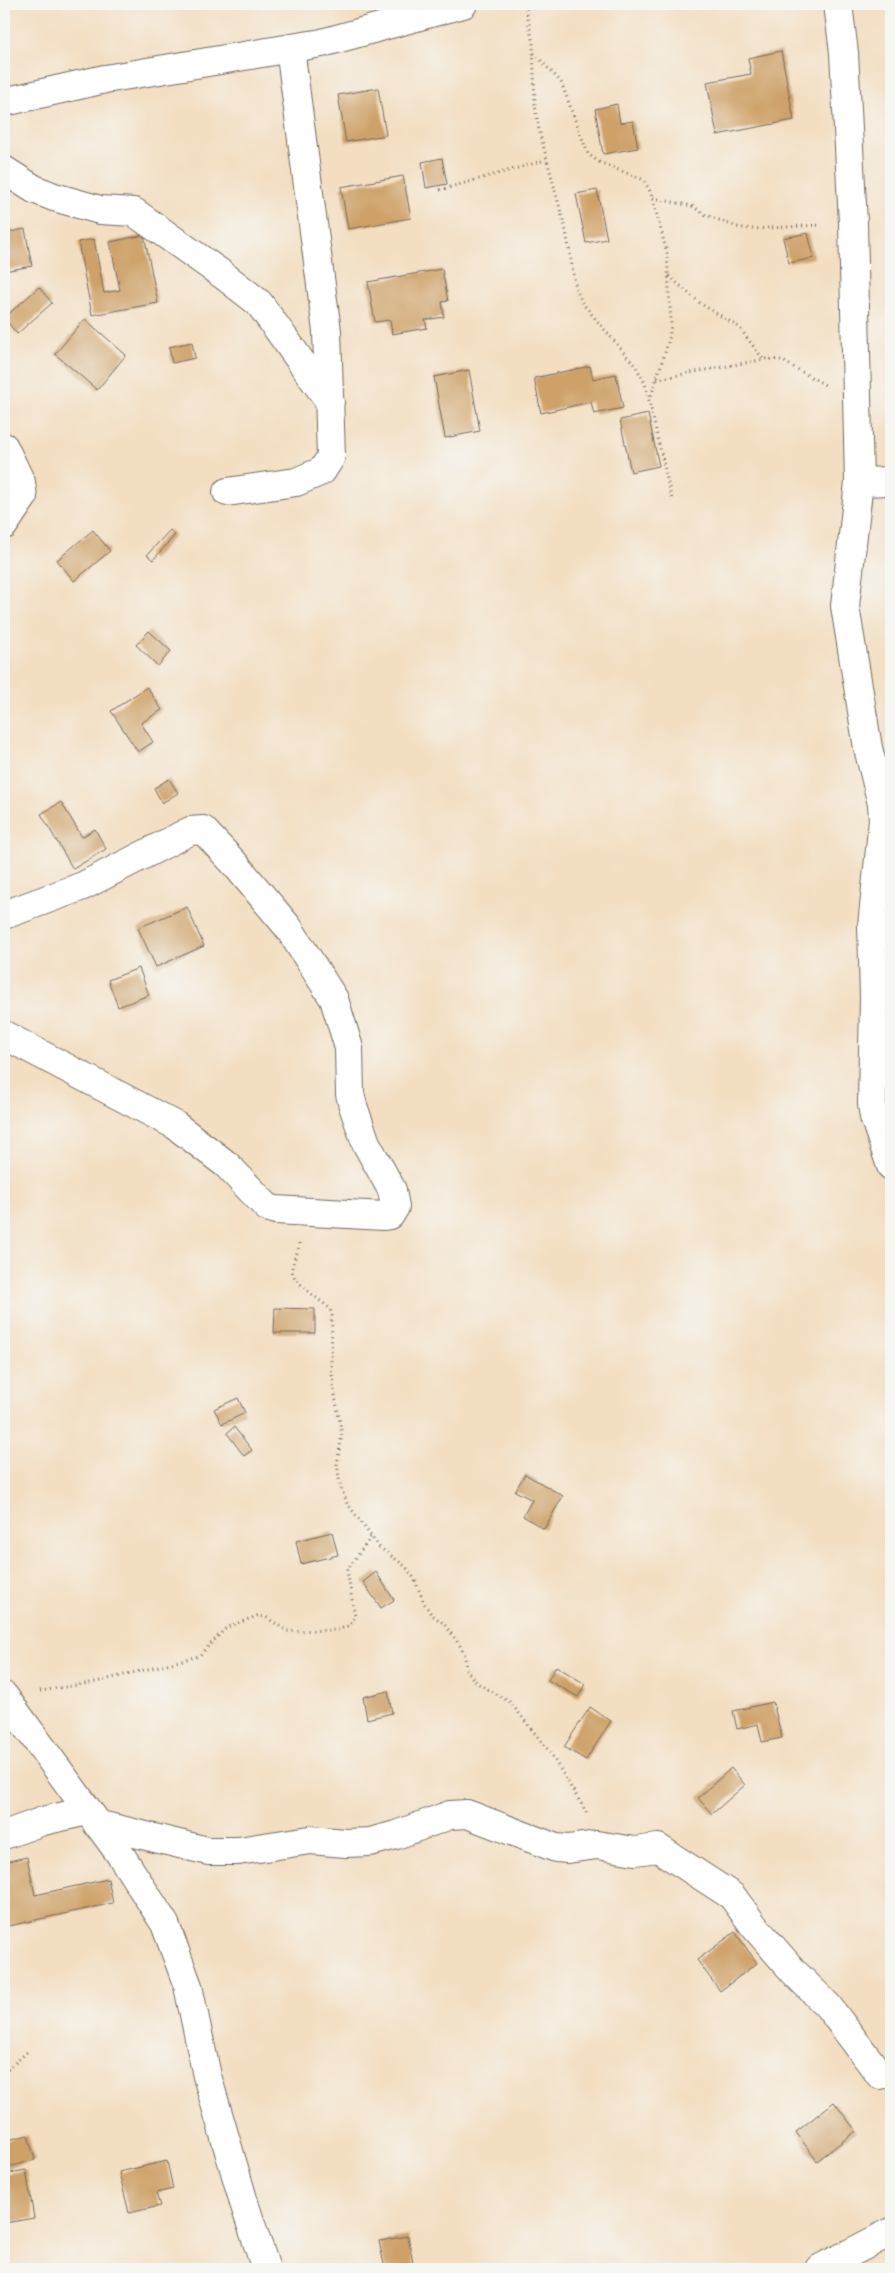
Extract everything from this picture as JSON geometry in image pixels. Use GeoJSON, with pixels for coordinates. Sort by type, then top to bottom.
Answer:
{"type":"FeatureCollection","features":[{"type":"Feature","properties":{"kind":"street"},"geometry":{"type":"LineString","coordinates":[[4,102],[105,79],[322,43],[463,4]]}},
{"type":"Feature","properties":{"kind":"street"},"geometry":{"type":"LineString","coordinates":[[838,4],[844,53],[853,223],[859,482],[845,606],[868,748],[882,804],[882,839],[874,893],[872,926],[874,997],[872,1104],[874,1117],[891,1166]]}},
{"type":"Feature","properties":{"kind":"street"},"geometry":{"type":"LineString","coordinates":[[227,492],[296,482],[322,471],[331,457],[327,331],[290,48]]}},
{"type":"Feature","properties":{"kind":"street"},"geometry":{"type":"LineString","coordinates":[[4,170],[34,188],[54,197],[100,210],[134,212],[223,274],[259,303],[330,402]]}},
{"type":"Feature","properties":{"kind":"street"},"geometry":{"type":"LineString","coordinates":[[4,447],[21,482],[23,497],[4,525]]}},
{"type":"Feature","properties":{"kind":"street"},"geometry":{"type":"LineString","coordinates":[[859,482],[891,481]]}},
{"type":"Feature","properties":{"kind":"street"},"geometry":{"type":"LineString","coordinates":[[4,915],[83,886],[190,831],[201,829],[235,864],[288,927],[334,999],[349,1048],[350,1094],[353,1106],[366,1143],[392,1190],[395,1206],[390,1215],[384,1216],[283,1210],[267,1207],[227,1165],[174,1125],[4,1035]]}},
{"type":"Feature","properties":{"kind":"street"},"geometry":{"type":"LineString","coordinates":[[4,1696],[120,1854],[166,1924],[188,1986],[207,2076],[245,2206],[266,2269]]}},
{"type":"Feature","properties":{"kind":"street"},"geometry":{"type":"LineString","coordinates":[[4,1835],[43,1821],[92,1818],[208,1850],[225,1851],[310,1840],[346,1843],[370,1842],[396,1835],[450,1815],[467,1814],[556,1848],[568,1849],[597,1846],[635,1852],[653,1847],[661,1849],[693,1872],[728,1892],[794,1972],[828,2006],[880,2075]]}},
{"type":"Feature","properties":{"kind":"street"},"geometry":{"type":"LineString","coordinates":[[819,2269],[891,2232]]}},
{"type":"Feature","properties":{"kind":"path"},"geometry":{"type":"LineString","coordinates":[[524,4],[534,53],[535,105],[546,160],[566,231],[576,289],[583,304],[593,318],[636,366],[645,383],[672,500]]}},
{"type":"Feature","properties":{"kind":"path"},"geometry":{"type":"LineString","coordinates":[[534,53],[561,82],[588,154],[599,162],[644,180],[653,198],[667,253],[671,324],[669,340],[650,400]]}},
{"type":"Feature","properties":{"kind":"path"},"geometry":{"type":"LineString","coordinates":[[440,190],[546,160]]}},
{"type":"Feature","properties":{"kind":"path"},"geometry":{"type":"LineString","coordinates":[[653,198],[692,206],[706,215],[736,227],[751,229],[853,223]]}},
{"type":"Feature","properties":{"kind":"path"},"geometry":{"type":"LineString","coordinates":[[669,276],[701,304],[738,327],[763,360]]}},
{"type":"Feature","properties":{"kind":"path"},"geometry":{"type":"LineString","coordinates":[[657,379],[763,360],[781,360],[818,380],[858,409]]}},
{"type":"Feature","properties":{"kind":"path"},"geometry":{"type":"LineString","coordinates":[[283,1210],[300,1243],[292,1267],[294,1280],[330,1309],[332,1316],[331,1360],[333,1385],[342,1434],[336,1464],[340,1486],[347,1503],[379,1547],[405,1566],[431,1614],[444,1624],[459,1644],[465,1654],[466,1669],[471,1676],[477,1683],[510,1702],[549,1751],[567,1778],[607,1848]]}},
{"type":"Feature","properties":{"kind":"path"},"geometry":{"type":"LineString","coordinates":[[38,1692],[96,1682],[199,1656],[227,1627],[257,1616],[266,1617],[287,1631],[344,1628],[354,1622],[355,1617],[347,1570],[371,1537]]}},
{"type":"Feature","properties":{"kind":"path"},"geometry":{"type":"LineString","coordinates":[[4,2073],[27,2052]]}},
{"type":"Feature","properties":{"kind":"building"},"geometry":{"type":"Polygon","coordinates":[[[781,51],[794,120],[717,135],[707,82],[751,74],[748,58],[781,51]]]}},
{"type":"Feature","properties":{"kind":"building"},"geometry":{"type":"Polygon","coordinates":[[[378,88],[386,135],[346,142],[338,95],[378,88]]]}},
{"type":"Feature","properties":{"kind":"building"},"geometry":{"type":"Polygon","coordinates":[[[617,104],[620,123],[633,121],[638,148],[603,154],[595,109],[617,104]]]}},
{"type":"Feature","properties":{"kind":"building"},"geometry":{"type":"Polygon","coordinates":[[[442,158],[447,184],[426,188],[422,162],[442,158]]]}},
{"type":"Feature","properties":{"kind":"building"},"geometry":{"type":"Polygon","coordinates":[[[403,176],[411,218],[348,229],[341,187],[403,176]]]}},
{"type":"Feature","properties":{"kind":"building"},"geometry":{"type":"Polygon","coordinates":[[[597,190],[607,239],[586,243],[576,194],[597,190]]]}},
{"type":"Feature","properties":{"kind":"building"},"geometry":{"type":"Polygon","coordinates":[[[25,229],[32,266],[4,271],[4,233],[25,229]]]}},
{"type":"Feature","properties":{"kind":"building"},"geometry":{"type":"Polygon","coordinates":[[[808,233],[814,258],[789,263],[783,238],[808,233]]]}},
{"type":"Feature","properties":{"kind":"building"},"geometry":{"type":"Polygon","coordinates":[[[144,235],[158,303],[92,315],[78,242],[94,239],[104,293],[120,290],[110,242],[144,235]]]}},
{"type":"Feature","properties":{"kind":"building"},"geometry":{"type":"Polygon","coordinates":[[[442,269],[448,301],[442,302],[444,317],[425,320],[427,328],[392,334],[390,320],[375,322],[368,282],[442,269]]]}},
{"type":"Feature","properties":{"kind":"building"},"geometry":{"type":"Polygon","coordinates":[[[39,287],[52,303],[17,334],[4,318],[39,287]]]}},
{"type":"Feature","properties":{"kind":"building"},"geometry":{"type":"Polygon","coordinates":[[[85,319],[126,355],[97,390],[55,354],[85,319]]]}},
{"type":"Feature","properties":{"kind":"building"},"geometry":{"type":"Polygon","coordinates":[[[192,342],[195,358],[172,363],[169,347],[192,342]]]}},
{"type":"Feature","properties":{"kind":"building"},"geometry":{"type":"Polygon","coordinates":[[[590,366],[593,379],[616,374],[623,408],[594,414],[591,402],[541,413],[534,378],[590,366]]]}},
{"type":"Feature","properties":{"kind":"building"},"geometry":{"type":"Polygon","coordinates":[[[469,370],[480,431],[445,438],[434,377],[469,370]]]}},
{"type":"Feature","properties":{"kind":"building"},"geometry":{"type":"Polygon","coordinates":[[[648,414],[659,466],[631,472],[620,420],[648,414]]]}},
{"type":"Feature","properties":{"kind":"building"},"geometry":{"type":"Polygon","coordinates":[[[93,530],[110,551],[74,581],[57,560],[93,530]]]}},
{"type":"Feature","properties":{"kind":"building"},"geometry":{"type":"Polygon","coordinates":[[[170,530],[175,535],[153,560],[147,555],[170,530]]]}},
{"type":"Feature","properties":{"kind":"building"},"geometry":{"type":"Polygon","coordinates":[[[149,631],[171,651],[158,666],[136,645],[149,631]]]}},
{"type":"Feature","properties":{"kind":"building"},"geometry":{"type":"Polygon","coordinates":[[[147,687],[162,710],[141,723],[153,742],[138,752],[111,711],[147,687]]]}},
{"type":"Feature","properties":{"kind":"building"},"geometry":{"type":"Polygon","coordinates":[[[169,779],[178,793],[162,803],[154,788],[169,779]]]}},
{"type":"Feature","properties":{"kind":"building"},"geometry":{"type":"Polygon","coordinates":[[[61,802],[82,837],[95,829],[106,849],[73,869],[41,814],[61,802]]]}},
{"type":"Feature","properties":{"kind":"building"},"geometry":{"type":"Polygon","coordinates":[[[187,907],[204,946],[156,967],[138,928],[187,907]]]}},
{"type":"Feature","properties":{"kind":"building"},"geometry":{"type":"Polygon","coordinates":[[[139,968],[149,995],[118,1007],[108,980],[139,968]]]}},
{"type":"Feature","properties":{"kind":"building"},"geometry":{"type":"Polygon","coordinates":[[[275,1308],[315,1309],[315,1333],[274,1333],[275,1308]]]}},
{"type":"Feature","properties":{"kind":"building"},"geometry":{"type":"Polygon","coordinates":[[[238,1398],[245,1413],[222,1424],[214,1409],[238,1398]]]}},
{"type":"Feature","properties":{"kind":"building"},"geometry":{"type":"Polygon","coordinates":[[[234,1427],[252,1450],[244,1456],[227,1433],[234,1427]]]}},
{"type":"Feature","properties":{"kind":"building"},"geometry":{"type":"Polygon","coordinates":[[[525,1474],[563,1496],[544,1529],[523,1516],[532,1500],[515,1491],[525,1474]]]}},
{"type":"Feature","properties":{"kind":"building"},"geometry":{"type":"Polygon","coordinates":[[[332,1532],[338,1555],[301,1564],[296,1541],[332,1532]]]}},
{"type":"Feature","properties":{"kind":"building"},"geometry":{"type":"Polygon","coordinates":[[[376,1572],[394,1600],[381,1608],[363,1582],[376,1572]]]}},
{"type":"Feature","properties":{"kind":"building"},"geometry":{"type":"Polygon","coordinates":[[[556,1666],[585,1684],[578,1697],[548,1680],[556,1666]]]}},
{"type":"Feature","properties":{"kind":"building"},"geometry":{"type":"Polygon","coordinates":[[[388,1691],[392,1713],[367,1719],[363,1697],[388,1691]]]}},
{"type":"Feature","properties":{"kind":"building"},"geometry":{"type":"Polygon","coordinates":[[[773,1702],[782,1738],[762,1742],[758,1724],[737,1729],[733,1711],[773,1702]]]}},
{"type":"Feature","properties":{"kind":"building"},"geometry":{"type":"Polygon","coordinates":[[[590,1707],[611,1721],[586,1760],[564,1747],[590,1707]]]}},
{"type":"Feature","properties":{"kind":"building"},"geometry":{"type":"Polygon","coordinates":[[[731,1768],[745,1785],[712,1814],[698,1798],[731,1768]]]}},
{"type":"Feature","properties":{"kind":"building"},"geometry":{"type":"Polygon","coordinates":[[[27,1857],[35,1895],[108,1879],[113,1903],[4,1927],[4,1862],[27,1857]]]}},
{"type":"Feature","properties":{"kind":"building"},"geometry":{"type":"Polygon","coordinates":[[[735,1932],[757,1963],[720,1991],[697,1960],[735,1932]]]}},
{"type":"Feature","properties":{"kind":"building"},"geometry":{"type":"Polygon","coordinates":[[[834,2102],[856,2131],[817,2161],[796,2132],[834,2102]]]}},
{"type":"Feature","properties":{"kind":"building"},"geometry":{"type":"Polygon","coordinates":[[[28,2135],[35,2160],[4,2168],[4,2141],[28,2135]]]}},
{"type":"Feature","properties":{"kind":"building"},"geometry":{"type":"Polygon","coordinates":[[[167,2161],[173,2189],[156,2193],[160,2206],[129,2213],[119,2172],[167,2161]]]}},
{"type":"Feature","properties":{"kind":"building"},"geometry":{"type":"Polygon","coordinates":[[[26,2170],[34,2218],[5,2223],[4,2174],[26,2170]]]}},
{"type":"Feature","properties":{"kind":"building"},"geometry":{"type":"Polygon","coordinates":[[[408,2236],[414,2269],[385,2269],[379,2241],[408,2236]]]}}]}
